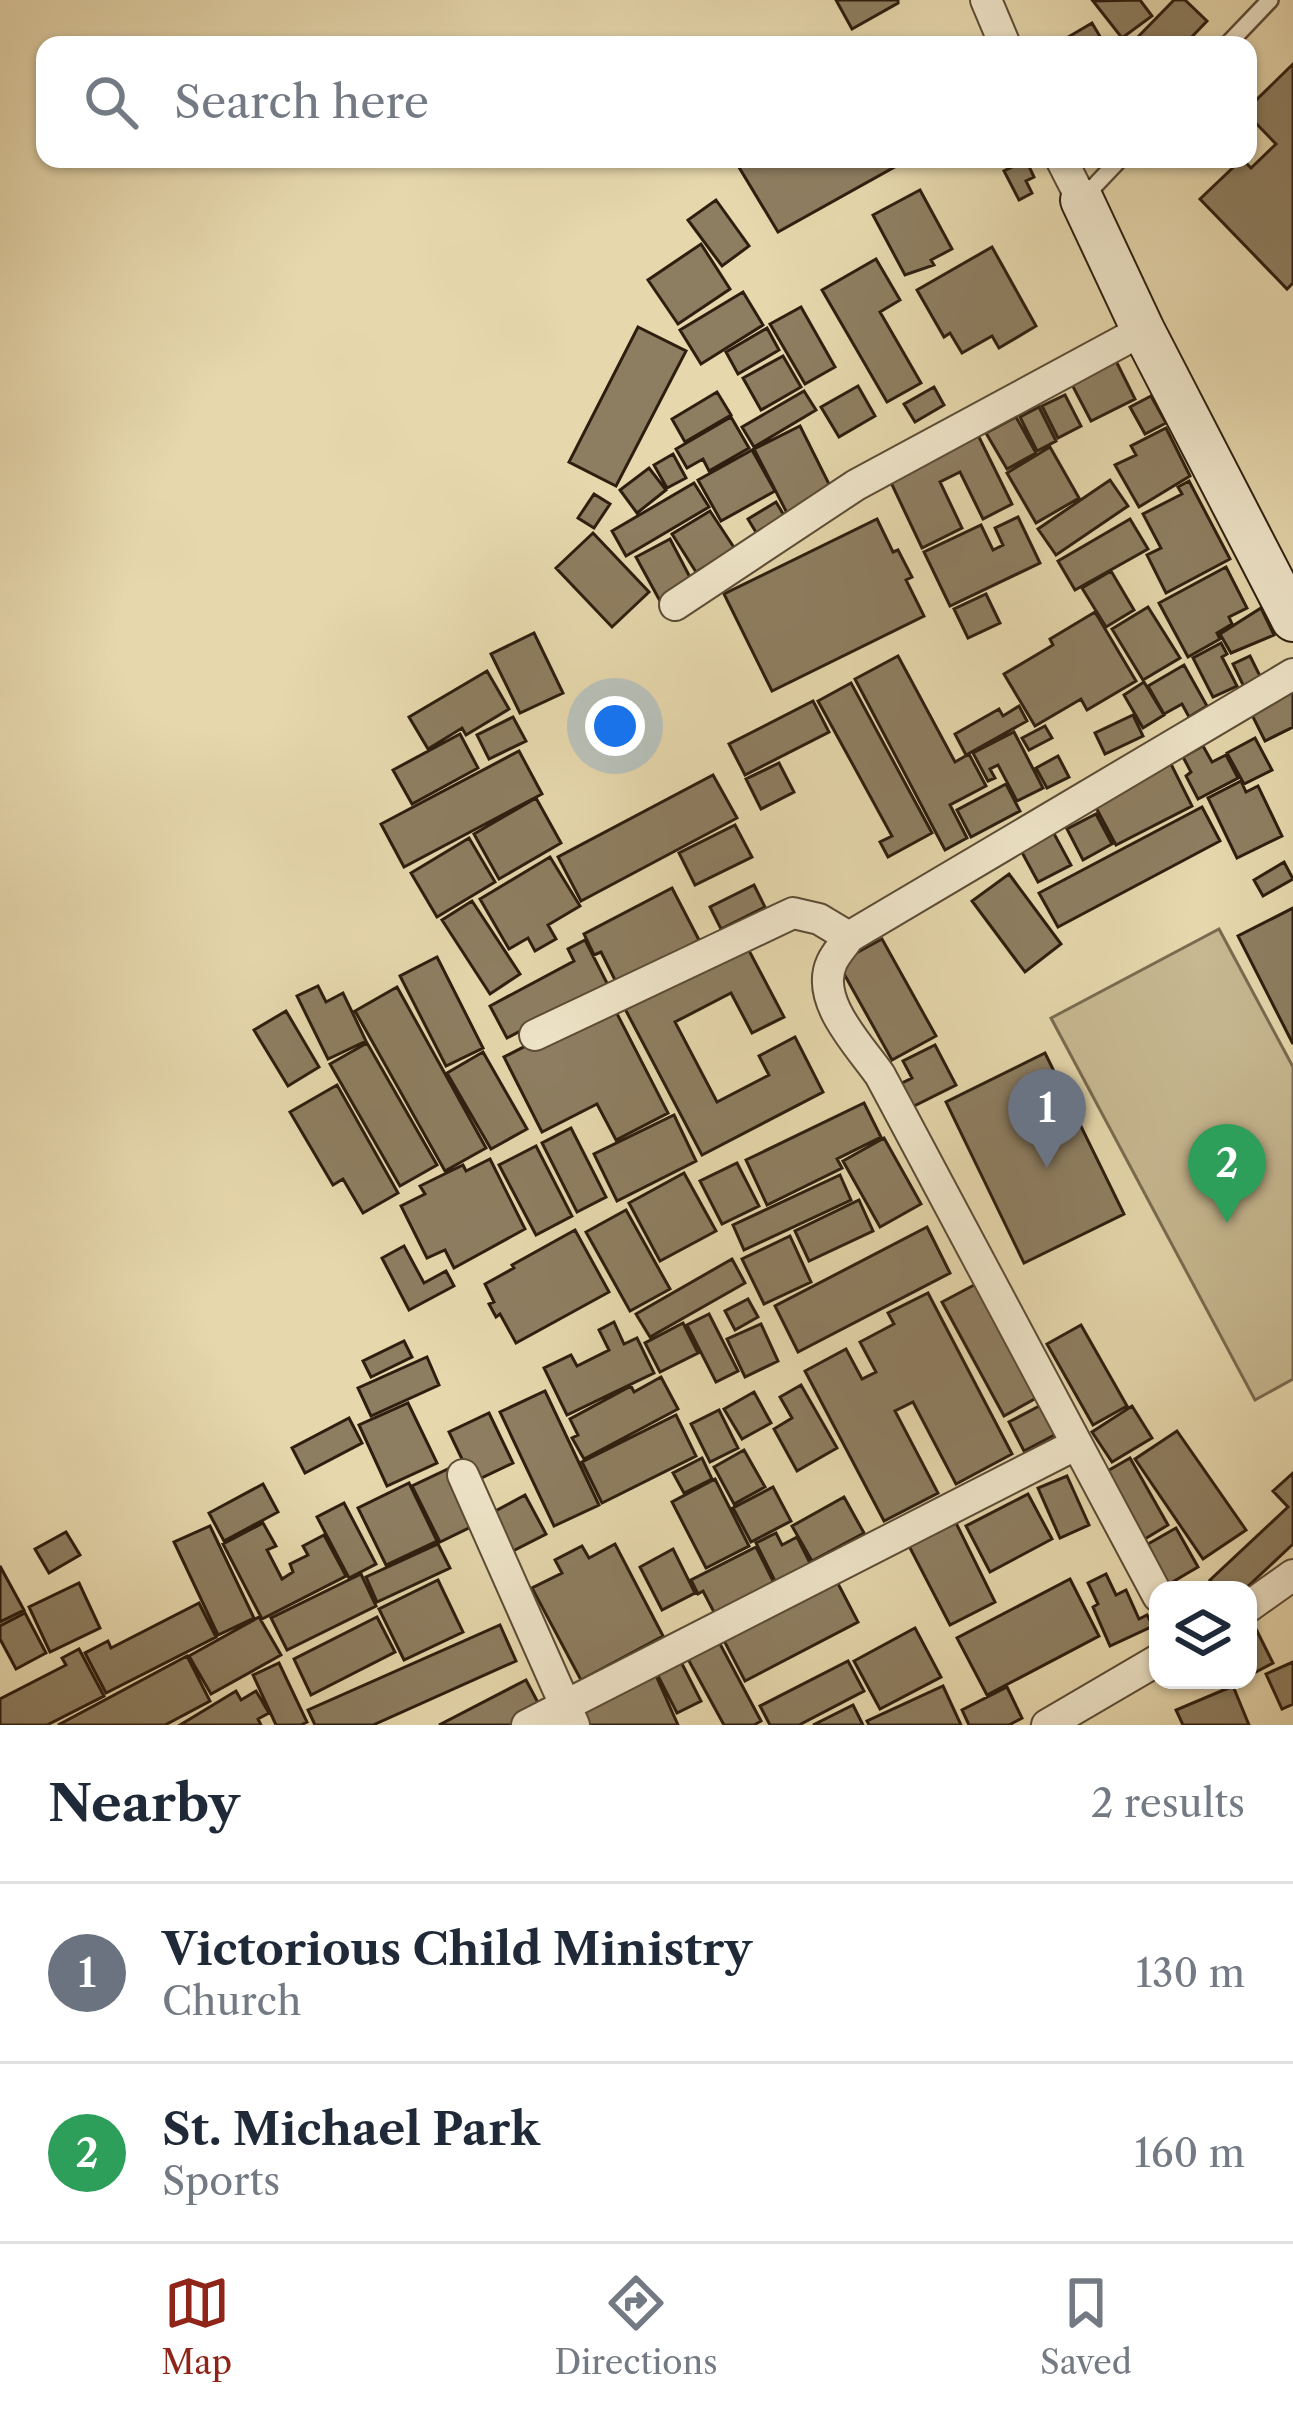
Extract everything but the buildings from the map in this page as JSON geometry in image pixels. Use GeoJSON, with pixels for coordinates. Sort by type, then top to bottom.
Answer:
{"type":"FeatureCollection","features":[{"type":"Feature","properties":{"kind":"street"},"geometry":{"type":"LineString","coordinates":[[986,0],[1001,36]]}},
{"type":"Feature","properties":{"kind":"street"},"geometry":{"type":"LineString","coordinates":[[1066,168],[1143,330],[1293,620]]}},
{"type":"Feature","properties":{"kind":"street"},"geometry":{"type":"LineString","coordinates":[[675,605],[856,484],[1143,330]]}},
{"type":"Feature","properties":{"kind":"street"},"geometry":{"type":"LineString","coordinates":[[1150,1581],[880,1075],[836,1012],[828,986],[830,964],[849,937],[1293,674]]}},
{"type":"Feature","properties":{"kind":"street"},"geometry":{"type":"LineString","coordinates":[[535,1035],[793,913],[819,919],[849,937]]}},
{"type":"Feature","properties":{"kind":"street"},"geometry":{"type":"LineString","coordinates":[[526,1725],[569,1714],[1077,1444]]}},
{"type":"Feature","properties":{"kind":"street"},"geometry":{"type":"LineString","coordinates":[[464,1474],[569,1714]]}},
{"type":"Feature","properties":{"kind":"street"},"geometry":{"type":"LineString","coordinates":[[1257,1601],[1293,1575]]}},
{"type":"Feature","properties":{"kind":"street"},"geometry":{"type":"LineString","coordinates":[[1047,1725],[1149,1665]]}},
{"type":"Feature","properties":{"kind":"lane"},"geometry":{"type":"LineString","coordinates":[[1236,36],[1270,0]]}},
{"type":"Feature","properties":{"kind":"lane"},"geometry":{"type":"LineString","coordinates":[[1082,200],[1112,168]]}},
{"type":"Feature","properties":{"kind":"shaded area"},"geometry":{"type":"Polygon","coordinates":[[[1219,929],[1293,1067],[1293,1379],[1255,1400],[1051,1018],[1219,929]]]}},
{"type":"Feature","properties":{"kind":"place","name":"Victorious Child Ministry"},"geometry":{"type":"Point","coordinates":[1047,1168]}},
{"type":"Feature","properties":{"kind":"place","name":"St. Michael Park"},"geometry":{"type":"Point","coordinates":[1227,1223]}}]}
